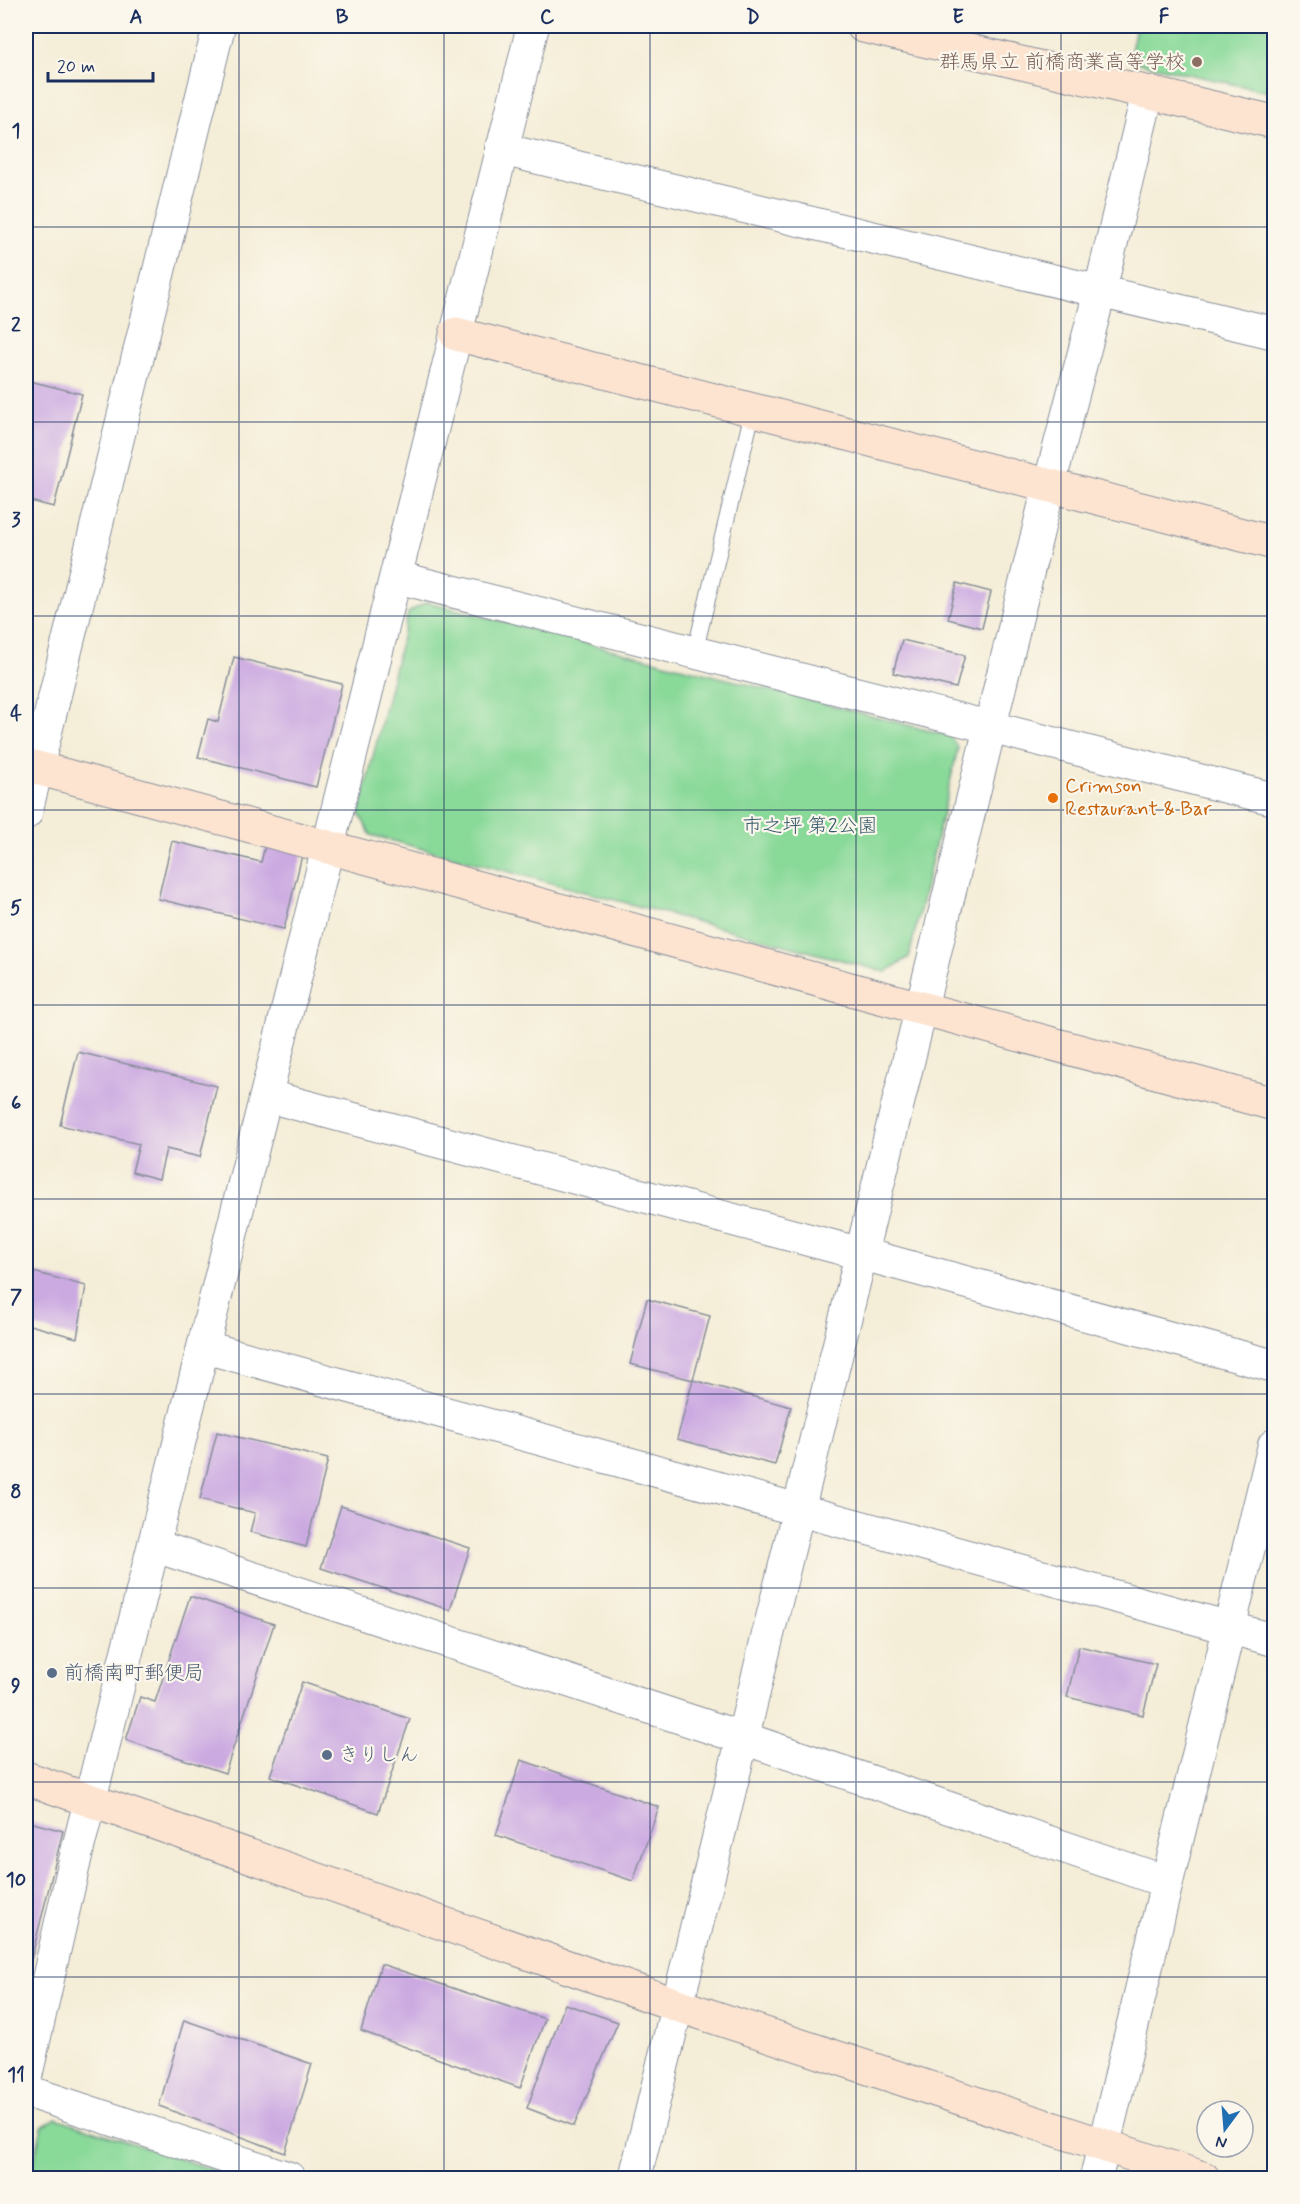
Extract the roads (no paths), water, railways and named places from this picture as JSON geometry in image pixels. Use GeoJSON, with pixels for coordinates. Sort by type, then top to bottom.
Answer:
{"type":"FeatureCollection","features":[{"type":"Feature","properties":{"kind":"street"},"geometry":{"type":"LineString","coordinates":[[26,813],[31,766],[219,26]]}},
{"type":"Feature","properties":{"kind":"street"},"geometry":{"type":"LineString","coordinates":[[26,2076],[90,1801],[533,26]]}},
{"type":"Feature","properties":{"kind":"street"},"geometry":{"type":"LineString","coordinates":[[863,26],[1275,122]]}},
{"type":"Feature","properties":{"kind":"street"},"geometry":{"type":"LineString","coordinates":[[635,2178],[800,1510],[1048,486],[1100,291],[1148,92]]}},
{"type":"Feature","properties":{"kind":"street"},"geometry":{"type":"LineString","coordinates":[[501,149],[1275,333]]}},
{"type":"Feature","properties":{"kind":"street"},"geometry":{"type":"LineString","coordinates":[[456,334],[1275,543]]}},
{"type":"Feature","properties":{"kind":"street"},"geometry":{"type":"LineString","coordinates":[[396,577],[1275,799]]}},
{"type":"Feature","properties":{"kind":"street"},"geometry":{"type":"LineString","coordinates":[[31,766],[1275,1104]]}},
{"type":"Feature","properties":{"kind":"street"},"geometry":{"type":"LineString","coordinates":[[267,1096],[1275,1366]]}},
{"type":"Feature","properties":{"kind":"street"},"geometry":{"type":"LineString","coordinates":[[204,1347],[1275,1640]]}},
{"type":"Feature","properties":{"kind":"street"},"geometry":{"type":"LineString","coordinates":[[1096,2178],[1275,1446]]}},
{"type":"Feature","properties":{"kind":"street"},"geometry":{"type":"LineString","coordinates":[[155,1545],[743,1738],[1167,1882]]}},
{"type":"Feature","properties":{"kind":"street"},"geometry":{"type":"LineString","coordinates":[[26,1778],[677,2005],[1203,2178]]}},
{"type":"Feature","properties":{"kind":"street"},"geometry":{"type":"LineString","coordinates":[[26,2091],[289,2178]]}},
{"type":"Feature","properties":{"kind":"lane"},"geometry":{"type":"LineString","coordinates":[[695,651],[753,410]]}},
{"type":"Feature","properties":{"kind":"place","name":"群馬県立 前橋商業高等学校"},"geometry":{"type":"Point","coordinates":[1197,62]}},
{"type":"Feature","properties":{"kind":"place","name":"Crimson Restaurant & Bar"},"geometry":{"type":"Point","coordinates":[1053,798]}},
{"type":"Feature","properties":{"kind":"place","name":"前橋南町郵便局"},"geometry":{"type":"Point","coordinates":[52,1673]}},
{"type":"Feature","properties":{"kind":"place","name":"きりしん"},"geometry":{"type":"Point","coordinates":[327,1755]}},
{"type":"Feature","properties":{"kind":"park label","name":"市之坪 第2公園"},"geometry":{"type":"Point","coordinates":[810,826]}}]}
